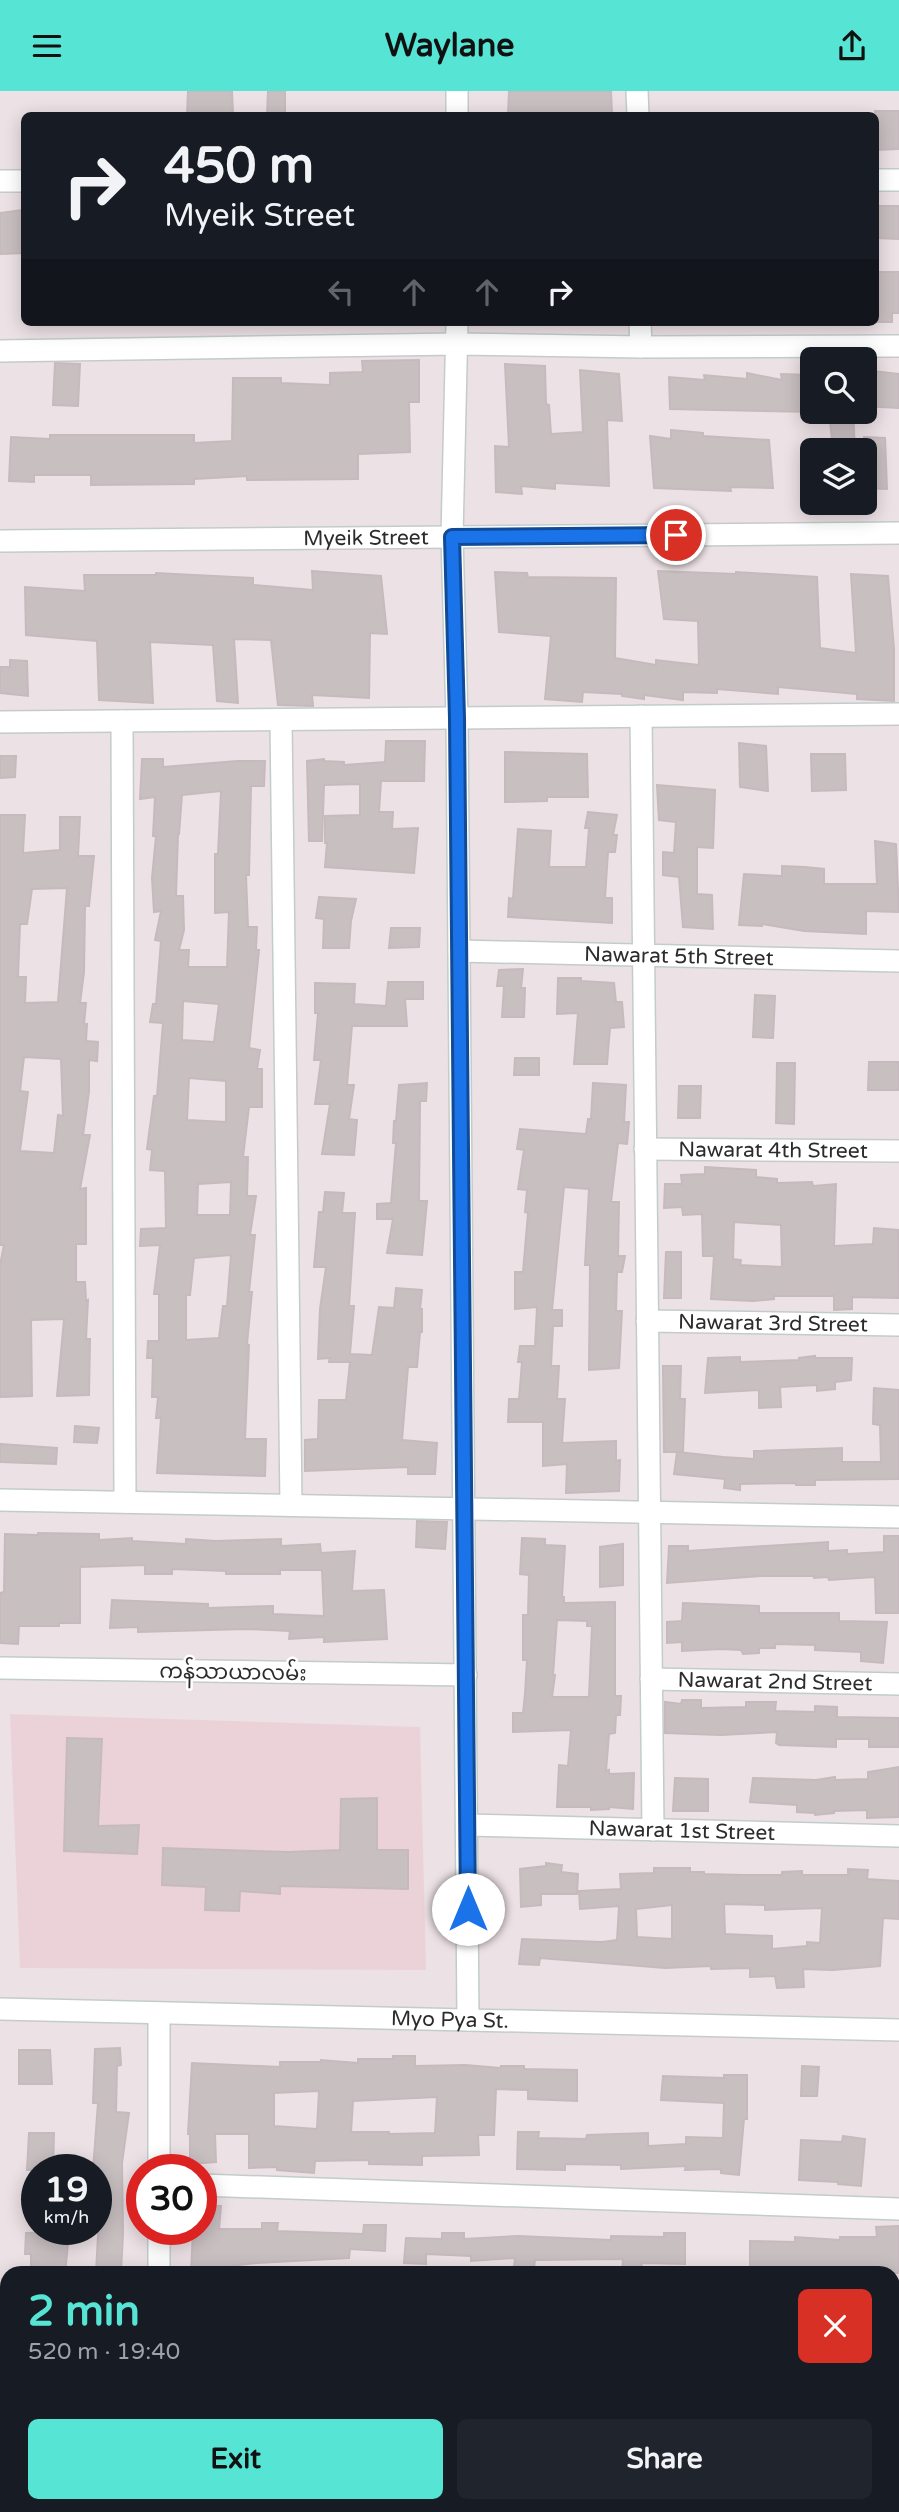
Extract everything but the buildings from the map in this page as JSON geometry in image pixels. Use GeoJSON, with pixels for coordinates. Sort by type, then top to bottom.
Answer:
{"type":"FeatureCollection","features":[{"type":"Feature","properties":{"kind":"street"},"geometry":{"type":"LineString","coordinates":[[457,91],[457,112]]}},
{"type":"Feature","properties":{"kind":"street"},"geometry":{"type":"LineString","coordinates":[[637,91],[638,112]]}},
{"type":"Feature","properties":{"kind":"street"},"geometry":{"type":"LineString","coordinates":[[879,180],[899,180]]}},
{"type":"Feature","properties":{"kind":"street"},"geometry":{"type":"LineString","coordinates":[[0,181],[21,181]]}},
{"type":"Feature","properties":{"kind":"street"},"geometry":{"type":"LineString","coordinates":[[457,326],[452,537],[457,718],[468,2020]]}},
{"type":"Feature","properties":{"kind":"street"},"geometry":{"type":"LineString","coordinates":[[640,326],[641,348]]}},
{"type":"Feature","properties":{"kind":"street"},"geometry":{"type":"LineString","coordinates":[[0,351],[457,344],[641,348],[899,346]]}},
{"type":"Feature","properties":{"kind":"street","name":"Myeik Street"},"geometry":{"type":"LineString","coordinates":[[0,541],[899,533]]}},
{"type":"Feature","properties":{"kind":"street"},"geometry":{"type":"LineString","coordinates":[[0,722],[899,714]]}},
{"type":"Feature","properties":{"kind":"street"},"geometry":{"type":"LineString","coordinates":[[641,716],[653,1830]]}},
{"type":"Feature","properties":{"kind":"street"},"geometry":{"type":"LineString","coordinates":[[122,721],[125,1502]]}},
{"type":"Feature","properties":{"kind":"street"},"geometry":{"type":"LineString","coordinates":[[281,721],[291,1505]]}},
{"type":"Feature","properties":{"kind":"street","name":"Nawarat 5th Street"},"geometry":{"type":"LineString","coordinates":[[459,951],[899,961]]}},
{"type":"Feature","properties":{"kind":"street","name":"Nawarat 4th Street"},"geometry":{"type":"LineString","coordinates":[[645,1149],[899,1151]]}},
{"type":"Feature","properties":{"kind":"street","name":"Nawarat 3rd Street"},"geometry":{"type":"LineString","coordinates":[[648,1321],[899,1325]]}},
{"type":"Feature","properties":{"kind":"street"},"geometry":{"type":"LineString","coordinates":[[0,1500],[899,1517]]}},
{"type":"Feature","properties":{"kind":"street","name":"ကန်သာယာလမ်း"},"geometry":{"type":"LineString","coordinates":[[0,1668],[466,1675]]}},
{"type":"Feature","properties":{"kind":"street","name":"Nawarat 2nd Street"},"geometry":{"type":"LineString","coordinates":[[651,1679],[899,1684]]}},
{"type":"Feature","properties":{"kind":"street","name":"Nawarat 1st Street"},"geometry":{"type":"LineString","coordinates":[[467,1825],[899,1836]]}},
{"type":"Feature","properties":{"kind":"street","name":"Myo Pya St."},"geometry":{"type":"LineString","coordinates":[[0,2010],[899,2030]]}},
{"type":"Feature","properties":{"kind":"street"},"geometry":{"type":"LineString","coordinates":[[159,2013],[159,2154]]}},
{"type":"Feature","properties":{"kind":"street"},"geometry":{"type":"LineString","coordinates":[[217,2186],[899,2209]]}},
{"type":"Feature","properties":{"kind":"street"},"geometry":{"type":"LineString","coordinates":[[159,2245],[159,2266]]}},
{"type":"Feature","properties":{"kind":"shaded area"},"geometry":{"type":"Polygon","coordinates":[[[10,1714],[420,1727],[426,1970],[20,1968],[10,1714]]]}},
{"type":"Feature","properties":{"kind":"route"},"geometry":{"type":"LineString","coordinates":[[468,1909],[457,718],[452,537],[676,535]]}}]}
